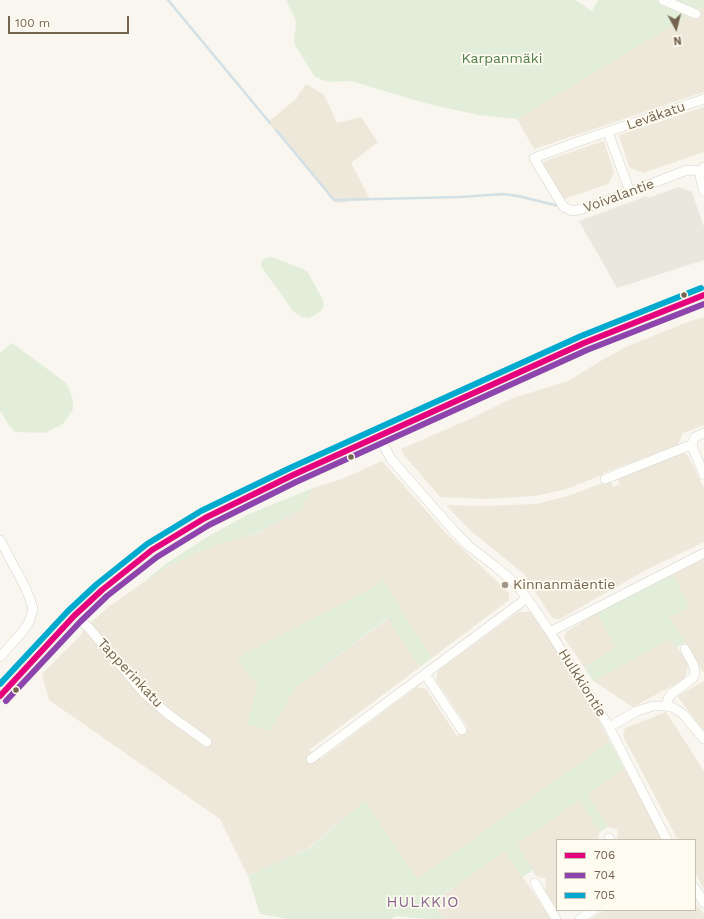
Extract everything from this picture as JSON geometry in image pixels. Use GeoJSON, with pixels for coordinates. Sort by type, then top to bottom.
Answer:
{"type":"FeatureCollection","features":[{"type":"Feature","properties":{"kind":"main road"},"geometry":{"type":"LineString","coordinates":[[0,696],[74,616],[131,566],[173,537],[205,518],[247,497],[584,343],[704,295]]}},
{"type":"Feature","properties":{"kind":"street"},"geometry":{"type":"LineString","coordinates":[[664,0],[696,14]]}},
{"type":"Feature","properties":{"kind":"street","name":"Leväkatu"},"geometry":{"type":"LineString","coordinates":[[534,158],[704,99]]}},
{"type":"Feature","properties":{"kind":"street","name":"Leväkatu"},"geometry":{"type":"LineString","coordinates":[[608,132],[630,192]]}},
{"type":"Feature","properties":{"kind":"street","name":"Voivalantie"},"geometry":{"type":"LineString","coordinates":[[534,158],[561,203],[568,210],[577,210],[687,170],[703,169]]}},
{"type":"Feature","properties":{"kind":"street"},"geometry":{"type":"LineString","coordinates":[[703,169],[701,181],[704,191]]}},
{"type":"Feature","properties":{"kind":"street"},"geometry":{"type":"LineString","coordinates":[[704,433],[695,437],[693,444],[694,451],[704,475]]}},
{"type":"Feature","properties":{"kind":"street","name":"Hulkkiontie"},"geometry":{"type":"LineString","coordinates":[[378,437],[391,459],[455,532],[470,547],[496,566],[516,584],[527,598],[609,727],[667,839]]}},
{"type":"Feature","properties":{"kind":"street"},"geometry":{"type":"LineString","coordinates":[[605,479],[693,444]]}},
{"type":"Feature","properties":{"kind":"street"},"geometry":{"type":"LineString","coordinates":[[0,540],[24,585],[33,609],[30,622],[0,657]]}},
{"type":"Feature","properties":{"kind":"street"},"geometry":{"type":"LineString","coordinates":[[550,632],[704,553]]}},
{"type":"Feature","properties":{"kind":"street"},"geometry":{"type":"LineString","coordinates":[[311,759],[527,598]]}},
{"type":"Feature","properties":{"kind":"street","name":"Tapperinkatu"},"geometry":{"type":"LineString","coordinates":[[74,616],[88,627],[152,701],[207,742]]}},
{"type":"Feature","properties":{"kind":"street"},"geometry":{"type":"LineString","coordinates":[[666,706],[671,694],[693,678],[695,674],[694,666],[685,649]]}},
{"type":"Feature","properties":{"kind":"street"},"geometry":{"type":"LineString","coordinates":[[425,674],[462,730]]}},
{"type":"Feature","properties":{"kind":"street"},"geometry":{"type":"LineString","coordinates":[[609,727],[637,711],[653,706],[666,706],[672,707],[683,714],[704,739]]}},
{"type":"Feature","properties":{"kind":"street"},"geometry":{"type":"LineString","coordinates":[[535,883],[556,919]]}},
{"type":"Feature","properties":{"kind":"street"},"geometry":{"type":"LineString","coordinates":[[696,890],[704,903]]}},
{"type":"Feature","properties":{"kind":"street"},"geometry":{"type":"LineString","coordinates":[[580,919],[591,911]]}},
{"type":"Feature","properties":{"kind":"shaded area"},"geometry":{"type":"Polygon","coordinates":[[[704,6],[704,92],[534,149],[517,119],[704,6]]]}},
{"type":"Feature","properties":{"kind":"shaded area"},"geometry":{"type":"Polygon","coordinates":[[[306,84],[324,95],[337,123],[361,117],[378,142],[351,163],[370,199],[336,203],[268,122],[295,100],[306,84]]]}},
{"type":"Feature","properties":{"kind":"shaded area"},"geometry":{"type":"Polygon","coordinates":[[[704,107],[704,152],[643,173],[629,167],[619,135],[704,107]]]}},
{"type":"Feature","properties":{"kind":"shaded area"},"geometry":{"type":"Polygon","coordinates":[[[604,141],[614,172],[608,184],[564,199],[542,162],[604,141]]]}},
{"type":"Feature","properties":{"kind":"shaded area"},"geometry":{"type":"Polygon","coordinates":[[[679,187],[692,192],[704,227],[704,260],[617,288],[579,221],[647,196],[648,198],[679,187]]]}},
{"type":"Feature","properties":{"kind":"shaded area"},"geometry":{"type":"Polygon","coordinates":[[[704,317],[704,425],[683,433],[678,445],[603,473],[602,475],[566,489],[535,496],[485,499],[440,497],[404,455],[401,449],[470,419],[513,398],[568,381],[628,346],[690,321],[704,317]]]}},
{"type":"Feature","properties":{"kind":"shaded area"},"geometry":{"type":"Polygon","coordinates":[[[684,453],[688,456],[704,488],[704,542],[644,571],[560,619],[552,618],[524,574],[472,532],[446,505],[484,506],[536,504],[568,496],[610,480],[613,487],[620,484],[617,478],[684,453]]]}},
{"type":"Feature","properties":{"kind":"shaded area"},"geometry":{"type":"Polygon","coordinates":[[[382,461],[446,533],[509,593],[509,600],[432,658],[382,581],[371,589],[238,658],[259,685],[269,730],[296,687],[389,618],[420,667],[309,750],[321,759],[417,687],[426,689],[457,736],[468,728],[436,680],[438,671],[518,612],[531,612],[582,688],[610,742],[418,880],[365,801],[307,849],[248,876],[220,819],[49,700],[42,674],[82,634],[84,629],[108,607],[165,568],[224,542],[256,534],[300,510],[313,488],[342,479],[382,461]]]}},
{"type":"Feature","properties":{"kind":"shaded area"},"geometry":{"type":"Polygon","coordinates":[[[704,559],[703,672],[669,617],[689,608],[673,574],[704,559]]]}},
{"type":"Feature","properties":{"kind":"shaded area"},"geometry":{"type":"Polygon","coordinates":[[[597,613],[616,648],[584,667],[564,638],[566,632],[597,613]]]}},
{"type":"Feature","properties":{"kind":"shaded area"},"geometry":{"type":"Polygon","coordinates":[[[670,639],[677,647],[688,665],[685,679],[633,707],[593,681],[670,639]]]}},
{"type":"Feature","properties":{"kind":"shaded area"},"geometry":{"type":"Polygon","coordinates":[[[704,681],[704,731],[677,696],[704,681]]]}},
{"type":"Feature","properties":{"kind":"shaded area"},"geometry":{"type":"Polygon","coordinates":[[[666,712],[704,771],[704,889],[696,874],[696,839],[677,839],[623,736],[625,728],[666,712]]]}},
{"type":"Feature","properties":{"kind":"shaded area"},"geometry":{"type":"Polygon","coordinates":[[[624,768],[662,839],[617,839],[618,829],[608,827],[587,794],[624,768]]]}},
{"type":"Feature","properties":{"kind":"shaded area"},"geometry":{"type":"Polygon","coordinates":[[[579,800],[600,832],[598,839],[556,839],[556,908],[545,891],[546,879],[536,876],[516,844],[579,800]]]}},
{"type":"Feature","properties":{"kind":"shaded area"},"geometry":{"type":"Polygon","coordinates":[[[505,851],[551,919],[445,919],[431,903],[505,851]]]}},
{"type":"Feature","properties":{"kind":"shaded area"},"geometry":{"type":"Polygon","coordinates":[[[696,904],[704,914],[704,919],[591,919],[603,911],[696,911],[696,904]]]}},
{"type":"Feature","properties":{"kind":"green space","name":"Karpanmäki"},"geometry":{"type":"Polygon","coordinates":[[[286,0],[575,0],[592,11],[598,0],[704,0],[704,6],[517,119],[478,115],[425,103],[351,81],[327,82],[314,76],[294,43],[296,21],[286,0]]]}},
{"type":"Feature","properties":{"kind":"green space"},"geometry":{"type":"Polygon","coordinates":[[[272,257],[307,271],[323,300],[324,306],[320,312],[309,318],[302,317],[294,312],[261,265],[262,260],[272,257]]]}},
{"type":"Feature","properties":{"kind":"green space"},"geometry":{"type":"Polygon","coordinates":[[[12,343],[66,383],[70,391],[73,401],[73,409],[63,424],[45,433],[15,432],[8,424],[1,411],[0,412],[0,353],[12,343]]]}},
{"type":"Feature","properties":{"kind":"green space"},"geometry":{"type":"Polygon","coordinates":[[[313,488],[300,510],[255,534],[224,542],[194,554],[165,568],[137,587],[167,563],[209,536],[249,514],[313,488]]]}},
{"type":"Feature","properties":{"kind":"green space"},"geometry":{"type":"Polygon","coordinates":[[[673,574],[689,608],[669,617],[686,642],[677,647],[670,639],[593,681],[584,667],[616,648],[597,613],[673,574]]]}},
{"type":"Feature","properties":{"kind":"green space"},"geometry":{"type":"Polygon","coordinates":[[[382,580],[432,658],[420,667],[388,618],[296,687],[269,731],[247,724],[258,685],[237,658],[371,589],[382,580]]]}},
{"type":"Feature","properties":{"kind":"green space"},"geometry":{"type":"Polygon","coordinates":[[[610,742],[624,768],[587,794],[608,827],[600,832],[579,800],[516,844],[533,870],[522,877],[505,851],[431,903],[445,919],[396,916],[391,919],[288,919],[260,914],[248,876],[308,849],[365,801],[407,865],[418,879],[610,742]]]}},
{"type":"Feature","properties":{"kind":"waterway"},"geometry":{"type":"LineString","coordinates":[[168,0],[270,123]]}},
{"type":"Feature","properties":{"kind":"waterway"},"geometry":{"type":"LineString","coordinates":[[276,130],[334,200],[460,197],[503,194],[559,206]]}},
{"type":"Feature","properties":{"kind":"transit line","name":"705"},"geometry":{"type":"LineString","coordinates":[[0,684],[68,611],[97,584],[147,544],[201,511],[290,468],[581,336],[701,288]]}},
{"type":"Feature","properties":{"kind":"transit line","name":"706"},"geometry":{"type":"LineString","coordinates":[[0,696],[74,616],[102,590],[152,550],[205,518],[293,475],[584,343],[704,295]]}},
{"type":"Feature","properties":{"kind":"transit line","name":"704"},"geometry":{"type":"LineString","coordinates":[[6,701],[80,622],[107,596],[157,557],[209,525],[296,482],[587,350],[704,304]]}},
{"type":"Feature","properties":{"kind":"place","name":"Kinnanmäentie"},"geometry":{"type":"Point","coordinates":[505,585]}},
{"type":"Feature","properties":{"kind":"district","name":"HULKKIO"},"geometry":{"type":"Point","coordinates":[423,903]}}]}
